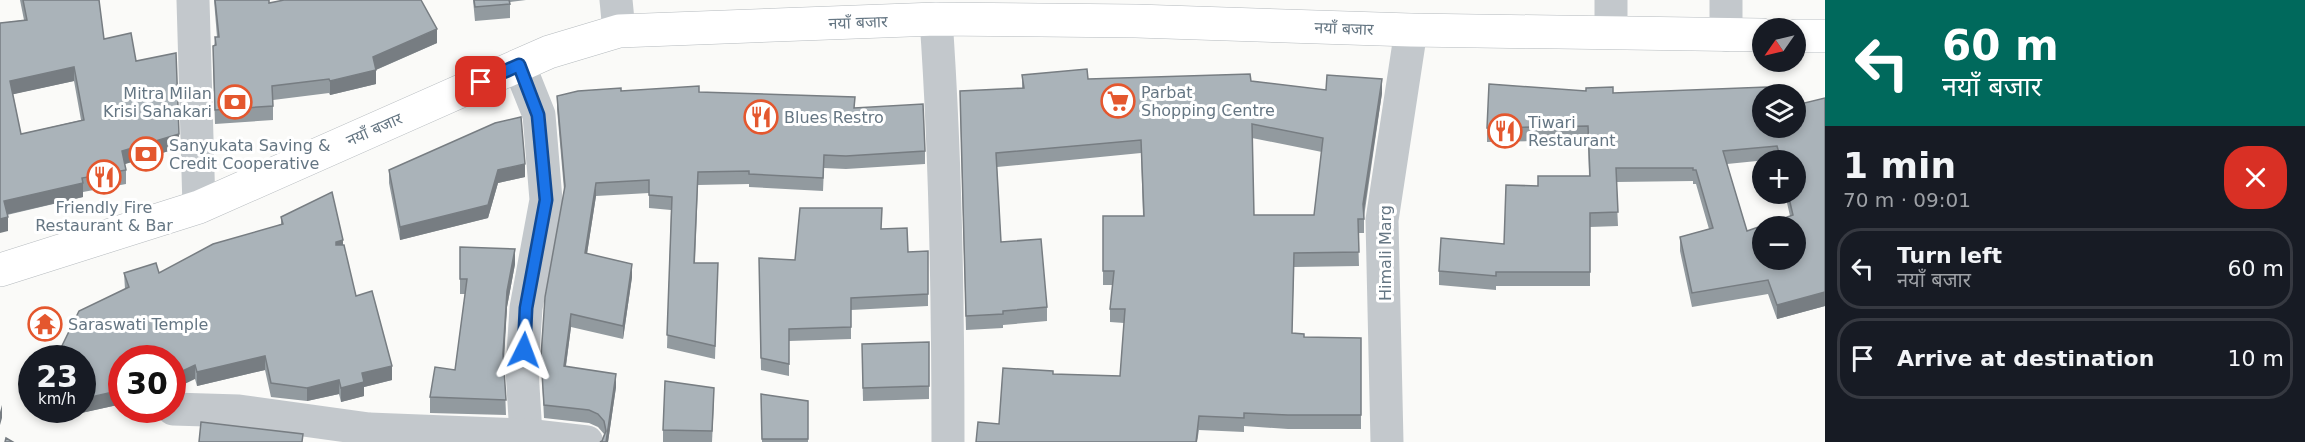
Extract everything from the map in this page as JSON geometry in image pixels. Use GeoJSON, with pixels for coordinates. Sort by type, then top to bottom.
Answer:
{"type":"FeatureCollection","features":[{"type":"Feature","properties":{"kind":"main road","name":"नयाँ बजार"},"geometry":{"type":"LineString","coordinates":[[0,270],[199,207],[549,52],[618,16],[936,19],[1136,11],[1411,30],[1752,35]]}},
{"type":"Feature","properties":{"kind":"main road"},"geometry":{"type":"LineString","coordinates":[[1806,36],[1825,36]]}},
{"type":"Feature","properties":{"kind":"street"},"geometry":{"type":"LineString","coordinates":[[193,0],[199,207]]}},
{"type":"Feature","properties":{"kind":"street"},"geometry":{"type":"LineString","coordinates":[[1611,0],[1611,33]]}},
{"type":"Feature","properties":{"kind":"street"},"geometry":{"type":"LineString","coordinates":[[1726,0],[1726,35]]}},
{"type":"Feature","properties":{"kind":"street"},"geometry":{"type":"LineString","coordinates":[[936,19],[944,135],[948,250],[948,442]]}},
{"type":"Feature","properties":{"kind":"street","name":"Himali Marg"},"geometry":{"type":"LineString","coordinates":[[1387,442],[1382,220],[1411,30]]}},
{"type":"Feature","properties":{"kind":"street"},"geometry":{"type":"LineString","coordinates":[[519,65],[538,115],[546,200],[526,308],[522,370],[525,435]]}},
{"type":"Feature","properties":{"kind":"street"},"geometry":{"type":"LineString","coordinates":[[186,409],[238,411],[369,429],[525,435],[587,442]]}},
{"type":"Feature","properties":{"kind":"building"},"geometry":{"type":"Polygon","coordinates":[[[23,0],[99,0],[104,39],[131,33],[136,61],[176,53],[179,134],[122,151],[126,170],[82,178],[83,183],[4,201],[8,217],[0,219],[0,23],[27,20],[23,0]],[[74,67],[10,81],[21,134],[84,120],[74,67]]]}},
{"type":"Feature","properties":{"kind":"building"},"geometry":{"type":"Polygon","coordinates":[[[215,0],[269,0],[269,3],[284,0],[421,0],[437,29],[373,57],[376,70],[330,81],[329,79],[272,86],[273,106],[215,110],[213,46],[216,45],[215,37],[219,37],[215,0]]]}},
{"type":"Feature","properties":{"kind":"building"},"geometry":{"type":"Polygon","coordinates":[[[474,0],[509,0],[510,4],[475,7],[474,0]]]}},
{"type":"Feature","properties":{"kind":"building"},"geometry":{"type":"Polygon","coordinates":[[[1087,69],[1088,79],[1250,74],[1251,81],[1326,90],[1327,75],[1382,79],[1363,204],[1364,219],[1358,219],[1359,252],[1294,253],[1292,333],[1304,334],[1304,337],[1361,338],[1361,415],[1244,413],[1244,418],[1199,416],[1196,442],[976,442],[978,422],[999,424],[1003,368],[1053,371],[1053,374],[1120,376],[1125,309],[1110,309],[1114,271],[1103,271],[1103,216],[1144,216],[1141,140],[996,153],[1001,242],[1041,239],[1047,307],[1003,311],[1003,314],[966,316],[960,91],[1024,88],[1022,75],[1087,69]],[[1252,124],[1254,215],[1314,215],[1323,138],[1252,124]]]}},
{"type":"Feature","properties":{"kind":"building"},"geometry":{"type":"Polygon","coordinates":[[[1489,84],[1586,91],[1586,88],[1613,87],[1613,93],[1752,88],[1752,138],[1806,138],[1806,103],[1825,98],[1825,292],[1777,305],[1768,280],[1692,293],[1680,237],[1713,228],[1696,170],[1693,168],[1616,168],[1618,212],[1590,213],[1590,272],[1496,272],[1496,276],[1439,271],[1441,238],[1504,244],[1506,185],[1538,186],[1538,176],[1590,176],[1588,126],[1487,128],[1489,84]],[[1777,146],[1723,151],[1747,231],[1752,229],[1752,270],[1806,270],[1806,216],[1790,216],[1793,215],[1790,204],[1806,204],[1806,150],[1778,150],[1777,146]]]}},
{"type":"Feature","properties":{"kind":"building"},"geometry":{"type":"Polygon","coordinates":[[[699,86],[699,92],[855,97],[854,108],[923,104],[925,151],[846,156],[824,155],[823,178],[749,174],[749,171],[698,172],[694,263],[718,263],[715,346],[667,335],[672,197],[649,195],[649,180],[596,183],[585,253],[632,264],[623,326],[571,314],[564,366],[616,374],[606,442],[600,442],[606,431],[604,421],[598,414],[589,410],[544,405],[541,357],[545,297],[565,186],[557,96],[578,91],[699,86]]]}},
{"type":"Feature","properties":{"kind":"building"},"geometry":{"type":"Polygon","coordinates":[[[521,117],[525,164],[498,170],[488,205],[400,227],[389,170],[495,123],[521,117]]]}},
{"type":"Feature","properties":{"kind":"building"},"geometry":{"type":"Polygon","coordinates":[[[332,192],[343,240],[336,242],[336,245],[344,245],[356,296],[372,291],[392,366],[362,373],[364,382],[341,388],[339,380],[307,388],[271,383],[265,356],[197,372],[195,365],[186,369],[186,345],[108,345],[108,393],[96,396],[96,345],[62,345],[79,311],[129,287],[124,273],[156,263],[159,273],[213,244],[283,224],[281,217],[332,192]]]}},
{"type":"Feature","properties":{"kind":"building"},"geometry":{"type":"Polygon","coordinates":[[[800,208],[882,208],[881,229],[907,228],[908,252],[928,251],[928,294],[851,298],[851,327],[789,329],[789,364],[761,358],[759,258],[795,260],[800,208]]]}},
{"type":"Feature","properties":{"kind":"building"},"geometry":{"type":"Polygon","coordinates":[[[460,247],[515,249],[507,291],[503,354],[506,400],[430,397],[435,367],[455,370],[467,279],[460,279],[460,247]]]}},
{"type":"Feature","properties":{"kind":"building"},"geometry":{"type":"Polygon","coordinates":[[[929,342],[929,386],[863,388],[862,344],[929,342]]]}},
{"type":"Feature","properties":{"kind":"building"},"geometry":{"type":"Polygon","coordinates":[[[665,381],[714,388],[712,431],[663,430],[665,381]]]}},
{"type":"Feature","properties":{"kind":"building"},"geometry":{"type":"Polygon","coordinates":[[[761,394],[808,401],[808,439],[762,439],[761,394]]]}},
{"type":"Feature","properties":{"kind":"building"},"geometry":{"type":"Polygon","coordinates":[[[201,422],[303,434],[302,442],[199,442],[201,422]]]}},
{"type":"Feature","properties":{"kind":"place","name":"Parbat Shopping Centre"},"geometry":{"type":"Point","coordinates":[1118,101]}},
{"type":"Feature","properties":{"kind":"place","name":"Mitra Milan Krisi Sahakari"},"geometry":{"type":"Point","coordinates":[235,102]}},
{"type":"Feature","properties":{"kind":"place","name":"Blues Restro"},"geometry":{"type":"Point","coordinates":[761,117]}},
{"type":"Feature","properties":{"kind":"place","name":"Tiwari Restaurant"},"geometry":{"type":"Point","coordinates":[1505,131]}},
{"type":"Feature","properties":{"kind":"place","name":"Sanyukata Saving & Credit Cooperative"},"geometry":{"type":"Point","coordinates":[146,154]}},
{"type":"Feature","properties":{"kind":"place","name":"Friendly Fire Restaurant & Bar"},"geometry":{"type":"Point","coordinates":[104,177]}},
{"type":"Feature","properties":{"kind":"place","name":"Saraswati Temple"},"geometry":{"type":"Point","coordinates":[45,324]}},
{"type":"Feature","properties":{"kind":"route"},"geometry":{"type":"LineString","coordinates":[[481,82],[519,65],[538,115],[546,200],[526,308],[524,350]]}}]}
